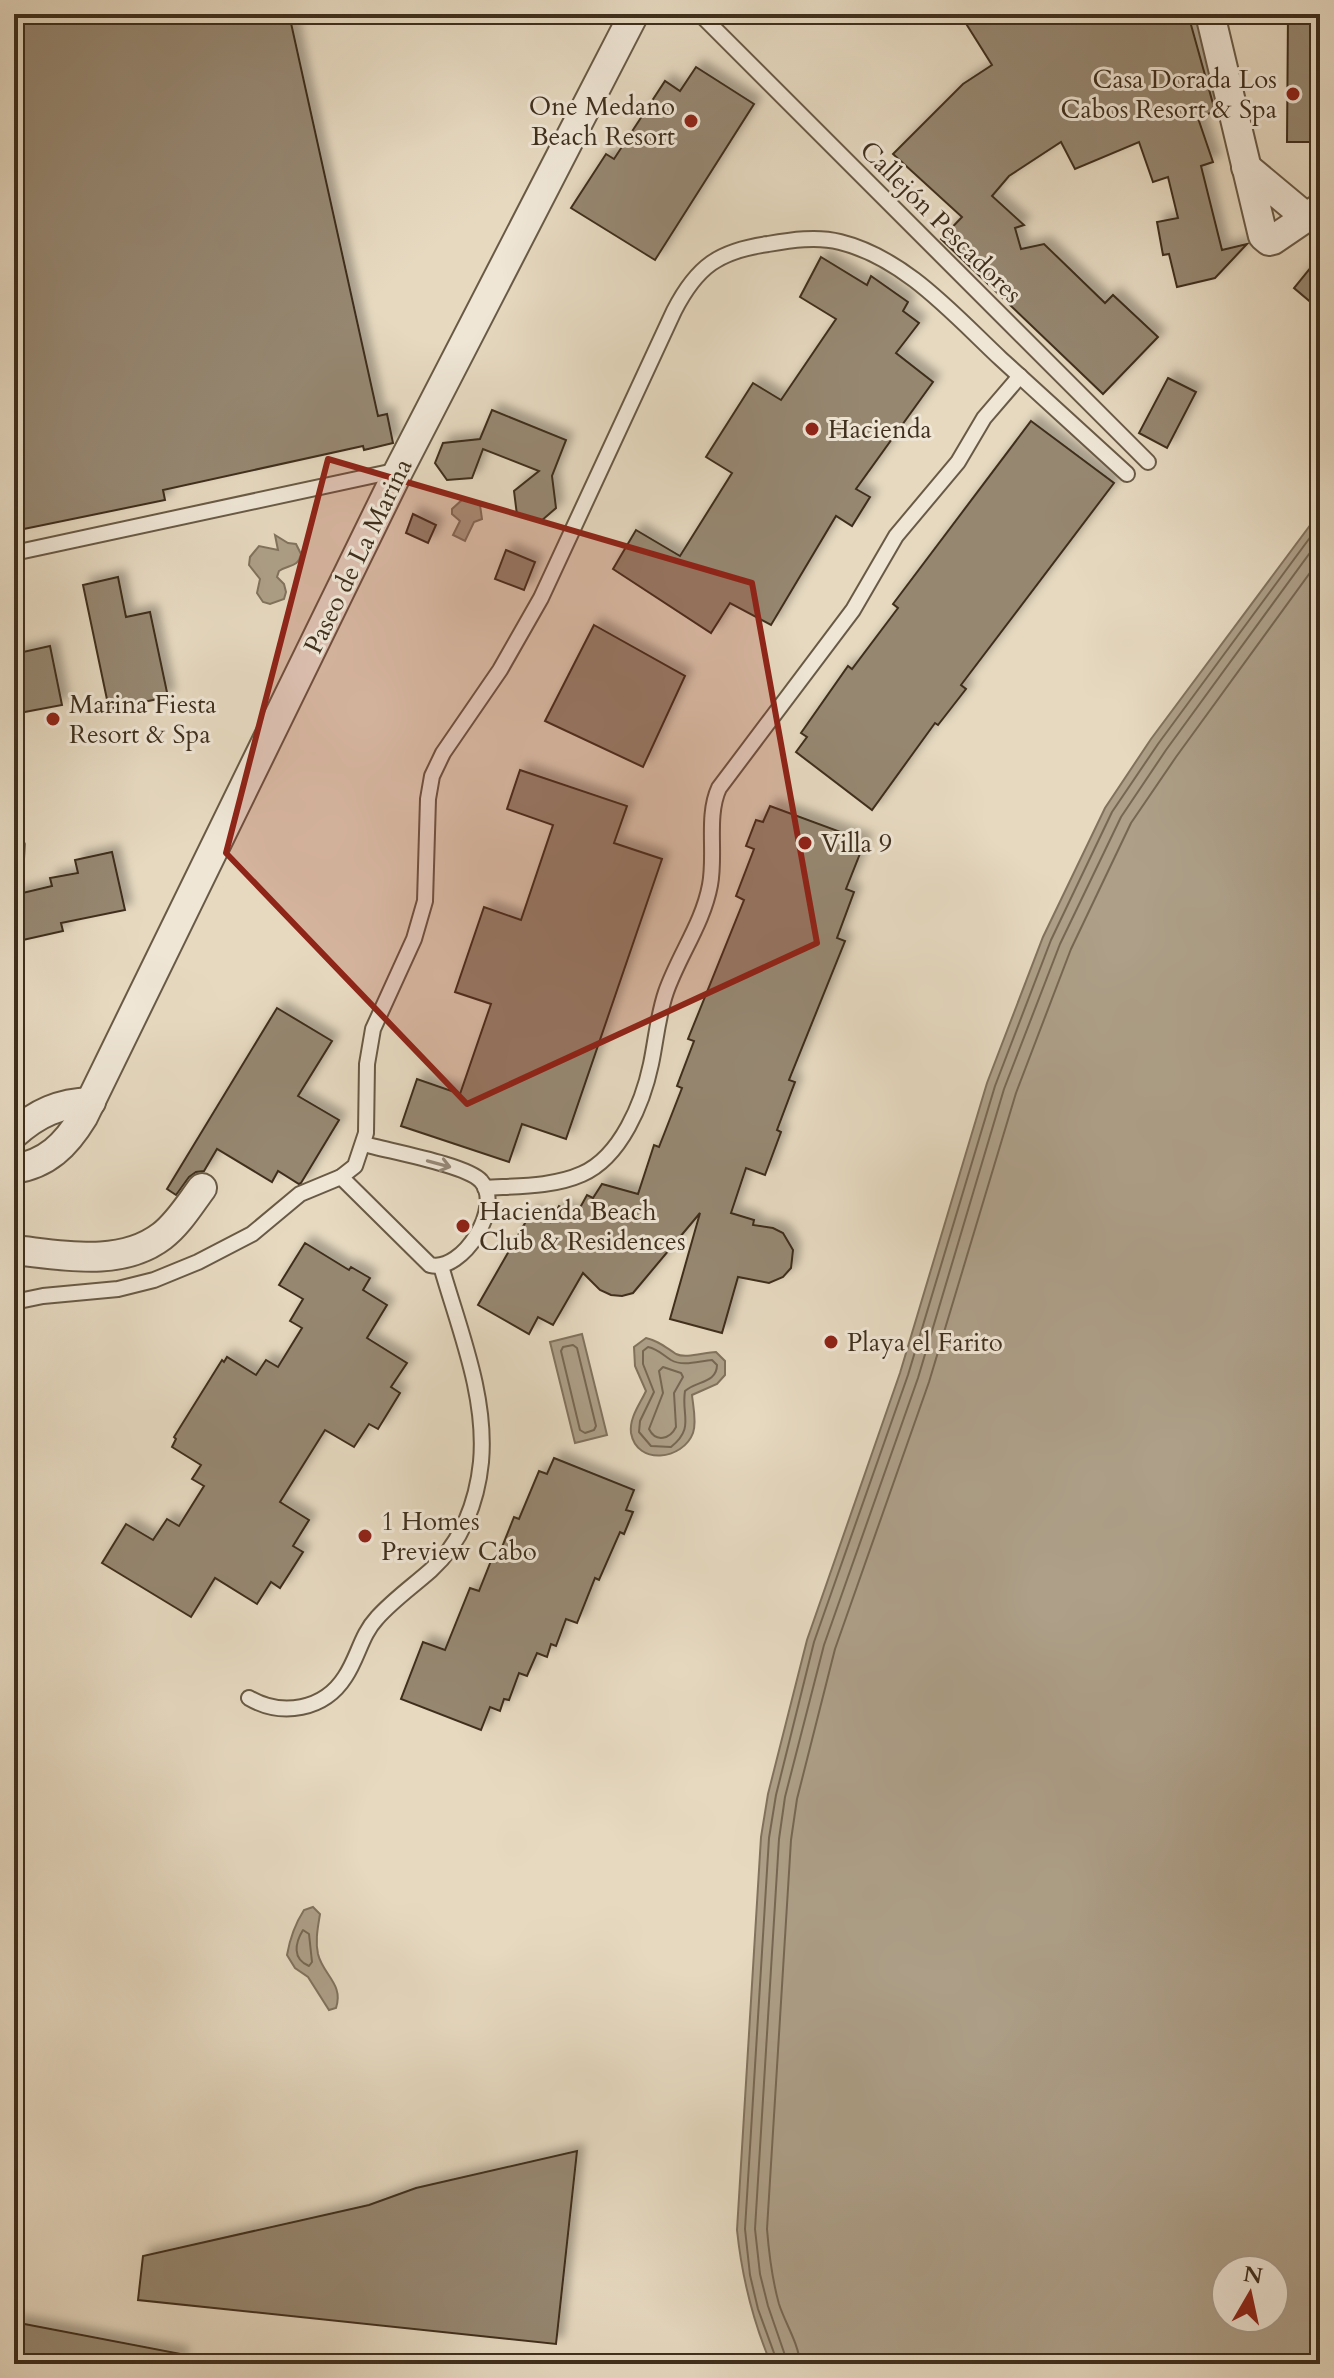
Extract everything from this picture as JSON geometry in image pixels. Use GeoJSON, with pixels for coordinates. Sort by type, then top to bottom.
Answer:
{"type":"FeatureCollection","features":[{"type":"Feature","properties":{"kind":"street","name":"Paseo de La Marina"},"geometry":{"type":"LineString","coordinates":[[14,1169],[43,1161],[58,1150],[73,1133],[91,1102],[399,470],[634,14]]}},
{"type":"Feature","properties":{"kind":"street"},"geometry":{"type":"LineString","coordinates":[[1210,14],[1246,167],[1263,236],[1269,241],[1313,212],[1246,167]]}},
{"type":"Feature","properties":{"kind":"street"},"geometry":{"type":"LineString","coordinates":[[14,1134],[29,1120],[66,1103],[91,1102]]}},
{"type":"Feature","properties":{"kind":"street"},"geometry":{"type":"LineString","coordinates":[[14,1250],[85,1257],[131,1251],[163,1236],[202,1188]]}},
{"type":"Feature","properties":{"kind":"lane","name":"Callejón Pescadores"},"geometry":{"type":"LineString","coordinates":[[700,14],[1148,462]]}},
{"type":"Feature","properties":{"kind":"lane"},"geometry":{"type":"LineString","coordinates":[[14,1302],[118,1289],[154,1280],[233,1245],[252,1234],[300,1194],[341,1177],[355,1166],[366,1133],[367,1064],[373,1029],[414,939],[425,901],[428,799],[432,776],[443,753],[500,670],[541,598],[674,311],[697,275],[722,256],[756,246],[814,239],[849,244],[888,262],[909,276],[1127,474]]}},
{"type":"Feature","properties":{"kind":"lane"},"geometry":{"type":"LineString","coordinates":[[485,1188],[540,1184],[579,1176],[603,1159],[621,1137],[647,1082],[666,994],[705,903],[711,877],[717,792],[853,610],[896,536],[958,462],[984,418],[1020,376]]}},
{"type":"Feature","properties":{"kind":"lane"},"geometry":{"type":"LineString","coordinates":[[14,553],[399,470]]}},
{"type":"Feature","properties":{"kind":"lane"},"geometry":{"type":"LineString","coordinates":[[341,1177],[418,1257],[430,1265],[441,1266],[457,1258],[476,1237],[486,1210],[485,1188],[478,1178],[467,1172],[364,1144]]}},
{"type":"Feature","properties":{"kind":"lane"},"geometry":{"type":"LineString","coordinates":[[249,1698],[266,1706],[285,1709],[309,1706],[327,1696],[345,1677],[371,1625],[444,1556],[470,1511],[481,1461],[479,1410],[441,1266]]}},
{"type":"Feature","properties":{"kind":"highlighted area"},"geometry":{"type":"Polygon","coordinates":[[[328,459],[752,583],[817,943],[467,1104],[226,853],[328,459]]]}},
{"type":"Feature","properties":{"kind":"water"},"geometry":{"type":"Polygon","coordinates":[[[463,499],[480,505],[482,519],[474,522],[465,541],[453,535],[460,521],[452,514],[452,509],[463,499]]]}},
{"type":"Feature","properties":{"kind":"water"},"geometry":{"type":"Polygon","coordinates":[[[1320,512],[1320,2364],[771,2364],[749,2298],[737,2230],[761,1837],[768,1794],[807,1640],[900,1373],[987,1083],[1043,937],[1105,808],[1151,739],[1320,512]]]}},
{"type":"Feature","properties":{"kind":"water"},"geometry":{"type":"Polygon","coordinates":[[[275,535],[296,544],[301,554],[295,564],[279,571],[277,577],[284,584],[286,592],[284,599],[270,604],[263,602],[257,593],[260,579],[249,565],[250,557],[259,546],[278,550],[275,535]]]}},
{"type":"Feature","properties":{"kind":"water"},"geometry":{"type":"Polygon","coordinates":[[[14,823],[25,844],[24,859],[14,865],[14,823]]]}},
{"type":"Feature","properties":{"kind":"water"},"geometry":{"type":"Polygon","coordinates":[[[582,1334],[607,1435],[575,1443],[550,1342],[582,1334]]]}},
{"type":"Feature","properties":{"kind":"water"},"geometry":{"type":"Polygon","coordinates":[[[646,1338],[676,1354],[690,1356],[716,1352],[725,1361],[725,1375],[717,1384],[692,1395],[695,1424],[688,1442],[671,1454],[660,1456],[642,1451],[631,1433],[633,1417],[646,1391],[635,1366],[634,1347],[646,1338]]]}},
{"type":"Feature","properties":{"kind":"water"},"geometry":{"type":"Polygon","coordinates":[[[313,1907],[320,1914],[318,1954],[337,1992],[336,2008],[329,2010],[308,1977],[295,1968],[287,1955],[301,1915],[304,1910],[313,1907]]]}},
{"type":"Feature","properties":{"kind":"building"},"geometry":{"type":"Polygon","coordinates":[[[14,14],[289,14],[378,416],[387,414],[393,443],[364,450],[363,446],[163,490],[165,500],[14,531],[14,14]]]}},
{"type":"Feature","properties":{"kind":"building"},"geometry":{"type":"Polygon","coordinates":[[[960,14],[1188,14],[1215,111],[1198,118],[1213,162],[1201,166],[1222,250],[1247,244],[1215,278],[1177,287],[1169,254],[1163,255],[1157,222],[1178,218],[1168,177],[1153,182],[1139,142],[1075,169],[1061,142],[1009,176],[992,196],[1024,225],[1015,228],[1021,249],[1044,244],[1105,303],[1113,295],[1158,337],[1103,394],[941,239],[962,217],[893,154],[963,84],[992,65],[960,14]]]}},
{"type":"Feature","properties":{"kind":"building"},"geometry":{"type":"Polygon","coordinates":[[[1288,14],[1320,14],[1320,142],[1287,142],[1288,14]]]}},
{"type":"Feature","properties":{"kind":"building"},"geometry":{"type":"Polygon","coordinates":[[[696,67],[754,104],[655,260],[571,208],[606,154],[614,159],[665,81],[680,91],[696,67]]]}},
{"type":"Feature","properties":{"kind":"building"},"geometry":{"type":"Polygon","coordinates":[[[1320,256],[1320,310],[1294,288],[1320,256]]]}},
{"type":"Feature","properties":{"kind":"building","name":"Hacienda"},"geometry":{"type":"Polygon","coordinates":[[[821,257],[867,285],[871,276],[908,302],[903,311],[919,323],[896,353],[933,382],[856,489],[870,497],[852,526],[836,516],[771,625],[730,603],[711,633],[613,569],[636,530],[680,556],[732,473],[706,457],[753,383],[781,400],[836,319],[800,297],[821,257]]]}},
{"type":"Feature","properties":{"kind":"building"},"geometry":{"type":"Polygon","coordinates":[[[1168,378],[1196,392],[1167,448],[1139,433],[1168,378]]]}},
{"type":"Feature","properties":{"kind":"building"},"geometry":{"type":"Polygon","coordinates":[[[492,410],[566,440],[552,476],[556,508],[540,522],[517,515],[514,491],[539,471],[483,449],[472,478],[447,480],[435,463],[443,443],[480,439],[492,410]]]}},
{"type":"Feature","properties":{"kind":"building"},"geometry":{"type":"Polygon","coordinates":[[[1031,421],[1114,483],[961,685],[966,689],[938,725],[935,723],[872,810],[796,752],[807,737],[801,733],[848,666],[852,669],[898,608],[893,604],[1031,421]]]}},
{"type":"Feature","properties":{"kind":"building"},"geometry":{"type":"Polygon","coordinates":[[[413,514],[436,525],[428,543],[406,533],[413,514]]]}},
{"type":"Feature","properties":{"kind":"building"},"geometry":{"type":"Polygon","coordinates":[[[506,550],[535,562],[524,590],[495,579],[506,550]]]}},
{"type":"Feature","properties":{"kind":"building"},"geometry":{"type":"Polygon","coordinates":[[[118,577],[126,617],[150,612],[168,697],[109,709],[83,585],[118,577]]]}},
{"type":"Feature","properties":{"kind":"building"},"geometry":{"type":"Polygon","coordinates":[[[594,625],[685,676],[643,767],[545,721],[594,625]]]}},
{"type":"Feature","properties":{"kind":"building"},"geometry":{"type":"Polygon","coordinates":[[[50,646],[62,705],[14,714],[14,654],[50,646]]]}},
{"type":"Feature","properties":{"kind":"building"},"geometry":{"type":"Polygon","coordinates":[[[520,770],[627,806],[614,843],[662,859],[566,1139],[522,1124],[509,1162],[401,1126],[417,1079],[460,1094],[491,1004],[455,992],[484,907],[521,920],[553,825],[507,809],[520,770]]]}},
{"type":"Feature","properties":{"kind":"building"},"geometry":{"type":"Polygon","coordinates":[[[770,806],[865,841],[846,889],[854,892],[837,938],[845,941],[789,1080],[795,1082],[777,1130],[781,1132],[765,1175],[746,1168],[731,1213],[754,1220],[753,1225],[783,1233],[793,1250],[791,1268],[783,1277],[769,1283],[738,1277],[722,1333],[670,1319],[700,1213],[633,1293],[611,1295],[600,1290],[583,1273],[553,1325],[538,1317],[529,1334],[478,1305],[532,1211],[550,1222],[559,1206],[576,1215],[587,1195],[593,1198],[602,1184],[638,1194],[654,1145],[659,1147],[682,1088],[677,1086],[694,1041],[688,1039],[744,900],[736,896],[754,849],[746,846],[756,820],[763,822],[770,806]]]}},
{"type":"Feature","properties":{"kind":"building"},"geometry":{"type":"Polygon","coordinates":[[[112,852],[125,910],[61,923],[63,931],[14,942],[14,895],[52,886],[50,878],[78,873],[75,860],[112,852]]]}},
{"type":"Feature","properties":{"kind":"building"},"geometry":{"type":"Polygon","coordinates":[[[277,1008],[332,1041],[298,1096],[339,1120],[299,1184],[278,1171],[272,1182],[217,1149],[204,1171],[189,1177],[176,1195],[167,1189],[277,1008]]]}},
{"type":"Feature","properties":{"kind":"building"},"geometry":{"type":"Polygon","coordinates":[[[305,1243],[349,1270],[351,1267],[370,1278],[363,1290],[387,1305],[367,1338],[407,1363],[391,1387],[400,1393],[378,1429],[369,1424],[354,1447],[325,1430],[280,1502],[309,1520],[293,1546],[303,1552],[280,1588],[271,1582],[257,1604],[215,1578],[191,1617],[102,1563],[126,1524],[153,1540],[167,1519],[179,1526],[204,1486],[192,1479],[201,1465],[172,1447],[174,1437],[222,1360],[224,1362],[227,1357],[256,1375],[266,1360],[278,1367],[302,1328],[290,1321],[303,1299],[279,1285],[305,1243]]]}},
{"type":"Feature","properties":{"kind":"building"},"geometry":{"type":"Polygon","coordinates":[[[554,1458],[634,1490],[626,1510],[633,1512],[624,1534],[620,1532],[599,1580],[595,1578],[577,1623],[566,1619],[556,1646],[551,1644],[547,1657],[537,1653],[527,1676],[519,1673],[509,1700],[504,1699],[500,1711],[490,1707],[481,1730],[401,1699],[423,1642],[445,1650],[470,1588],[479,1591],[491,1561],[496,1562],[514,1517],[519,1519],[539,1471],[547,1474],[554,1458]]]}},
{"type":"Feature","properties":{"kind":"building"},"geometry":{"type":"Polygon","coordinates":[[[577,2151],[556,2344],[138,2300],[143,2256],[369,2205],[416,2188],[577,2151]]]}},
{"type":"Feature","properties":{"kind":"building"},"geometry":{"type":"Polygon","coordinates":[[[14,2322],[181,2354],[180,2364],[14,2364],[14,2322]]]}},
{"type":"Feature","properties":{"kind":"place","name":"Casa Dorada Los Cabos Resort & Spa"},"geometry":{"type":"Point","coordinates":[1293,94]}},
{"type":"Feature","properties":{"kind":"place","name":"One Medano Beach Resort"},"geometry":{"type":"Point","coordinates":[691,121]}},
{"type":"Feature","properties":{"kind":"place","name":"Hacienda"},"geometry":{"type":"Point","coordinates":[812,429]}},
{"type":"Feature","properties":{"kind":"place","name":"Marina Fiesta Resort & Spa"},"geometry":{"type":"Point","coordinates":[53,719]}},
{"type":"Feature","properties":{"kind":"place","name":"Villa 9"},"geometry":{"type":"Point","coordinates":[805,843]}},
{"type":"Feature","properties":{"kind":"place","name":"Hacienda Beach Club & Residences"},"geometry":{"type":"Point","coordinates":[463,1226]}},
{"type":"Feature","properties":{"kind":"place","name":"Playa el Farito"},"geometry":{"type":"Point","coordinates":[831,1342]}},
{"type":"Feature","properties":{"kind":"place","name":"1 Homes Preview Cabo"},"geometry":{"type":"Point","coordinates":[365,1536]}}]}
